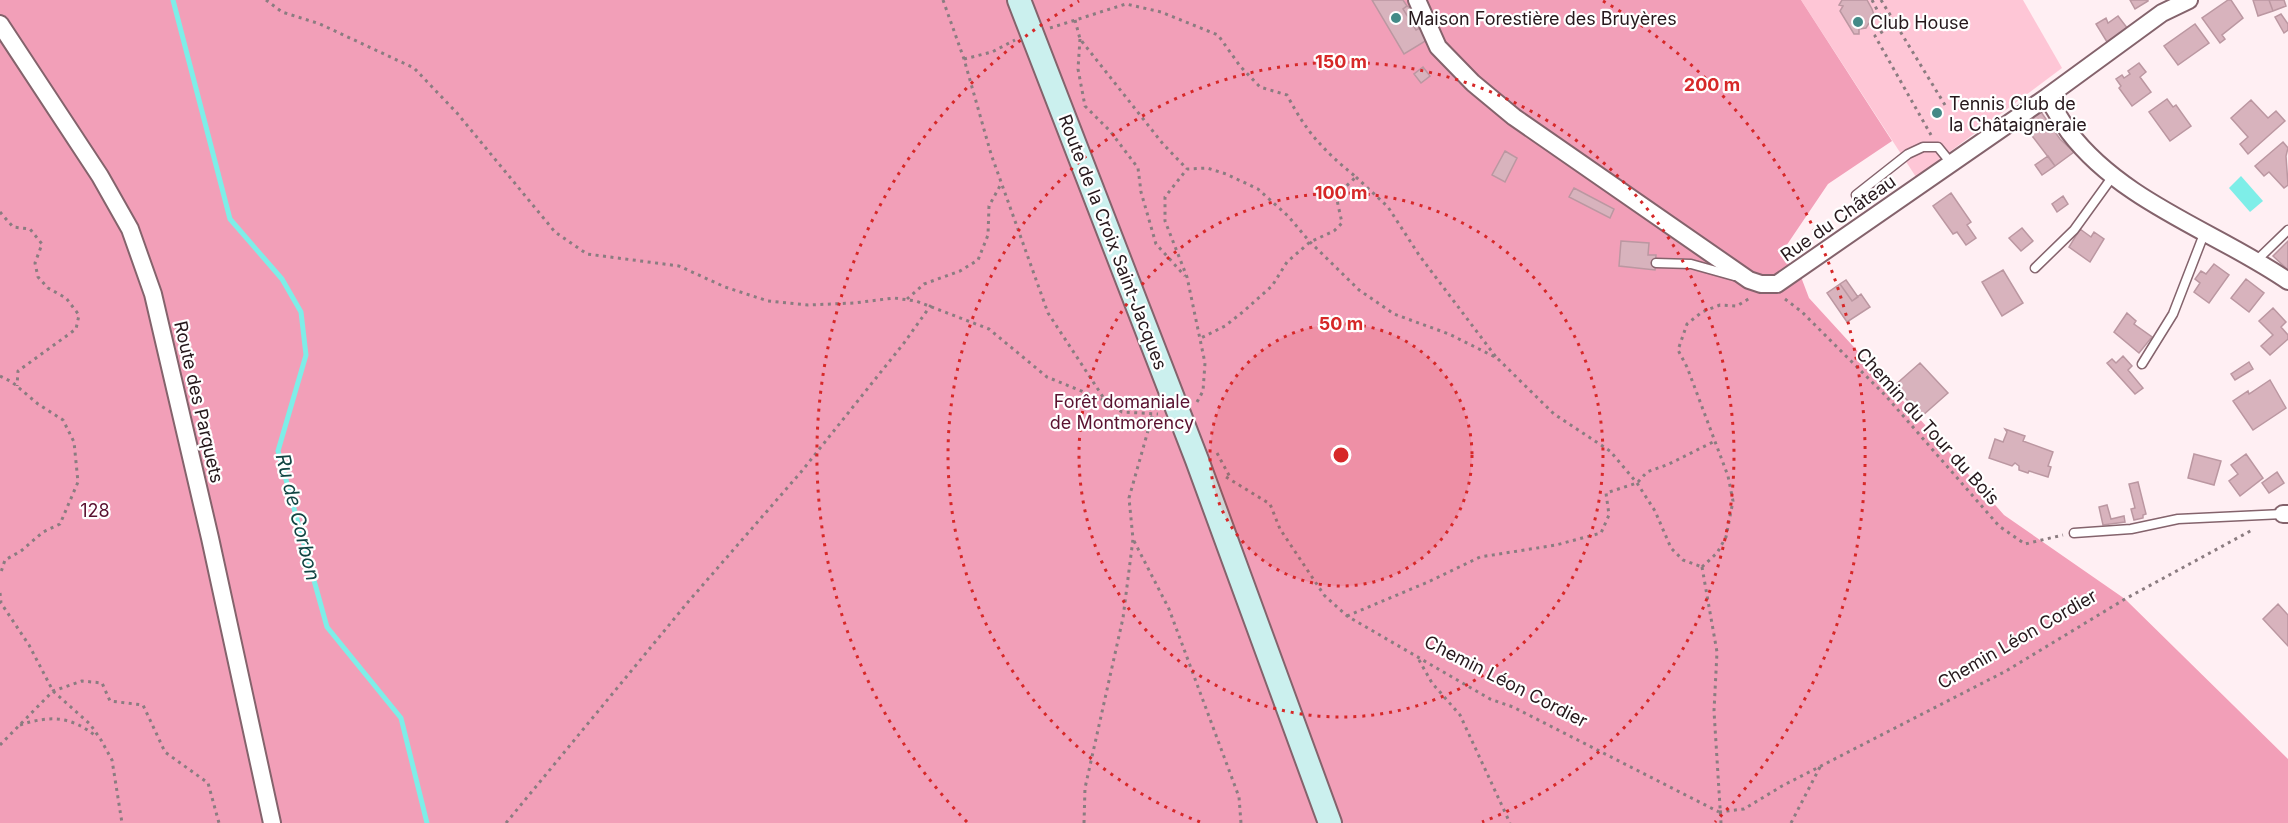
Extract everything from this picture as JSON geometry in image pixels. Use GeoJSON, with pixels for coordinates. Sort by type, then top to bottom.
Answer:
{"type":"FeatureCollection","features":[{"type":"Feature","properties":{"kind":"street","name":"Route de la Croix Saint-Jacques"},"geometry":{"type":"LineString","coordinates":[[1019,0],[1229,545],[1330,823]]}},
{"type":"Feature","properties":{"kind":"street","name":"Rue du Château"},"geometry":{"type":"LineString","coordinates":[[1417,0],[1438,47],[1481,90],[1514,117],[1751,288],[1761,284],[1777,284],[2047,97],[2158,6],[2189,0]]}},
{"type":"Feature","properties":{"kind":"street","name":"Route des Parquets"},"geometry":{"type":"LineString","coordinates":[[0,24],[100,176],[130,228],[153,294],[210,538],[272,823]]}},
{"type":"Feature","properties":{"kind":"street"},"geometry":{"type":"LineString","coordinates":[[2047,97],[2069,132],[2114,176],[2205,234],[2257,260],[2288,281]]}},
{"type":"Feature","properties":{"kind":"lane"},"geometry":{"type":"LineString","coordinates":[[1856,195],[1908,154],[1923,147],[1938,147],[1951,163]]}},
{"type":"Feature","properties":{"kind":"lane"},"geometry":{"type":"LineString","coordinates":[[2035,268],[2074,230],[2114,176]]}},
{"type":"Feature","properties":{"kind":"lane"},"geometry":{"type":"LineString","coordinates":[[2257,260],[2288,230]]}},
{"type":"Feature","properties":{"kind":"lane"},"geometry":{"type":"LineString","coordinates":[[2142,364],[2173,314],[2205,234]]}},
{"type":"Feature","properties":{"kind":"lane"},"geometry":{"type":"LineString","coordinates":[[1656,263],[1691,264],[1751,288]]}},
{"type":"Feature","properties":{"kind":"lane"},"geometry":{"type":"LineString","coordinates":[[2074,532],[2131,529],[2178,519],[2285,514]]}},
{"type":"Feature","properties":{"kind":"path"},"geometry":{"type":"LineString","coordinates":[[266,0],[282,12],[320,24],[414,68],[457,113],[555,232],[587,254],[679,266],[725,287],[768,301],[807,305],[894,298],[931,305],[989,329],[1047,377],[1106,401],[1122,412],[1179,417],[1193,410],[1203,391],[1205,363],[1187,277],[1165,221],[1165,197],[1187,169],[1207,168],[1258,189],[1288,216],[1310,242],[1359,290],[1394,314],[1449,334],[1497,358]]}},
{"type":"Feature","properties":{"kind":"path"},"geometry":{"type":"LineString","coordinates":[[944,0],[964,59],[991,154],[1048,313],[1106,401]]}},
{"type":"Feature","properties":{"kind":"path"},"geometry":{"type":"LineString","coordinates":[[1872,0],[1887,29],[1875,36],[1938,147]]}},
{"type":"Feature","properties":{"kind":"path"},"geometry":{"type":"LineString","coordinates":[[1881,0],[1945,105]]}},
{"type":"Feature","properties":{"kind":"path"},"geometry":{"type":"LineString","coordinates":[[964,59],[992,52],[1007,42],[1033,33],[1126,4],[1161,12],[1218,35],[1240,66],[1260,87],[1287,95],[1300,120],[1325,152],[1388,207],[1419,255],[1497,358],[1554,414],[1610,451],[1637,483],[1655,511],[1671,548],[1683,560],[1702,567]]}},
{"type":"Feature","properties":{"kind":"path"},"geometry":{"type":"LineString","coordinates":[[1075,20],[1080,39],[1078,69],[1085,106],[1110,131],[1138,168],[1141,192],[1156,244],[1187,277]]}},
{"type":"Feature","properties":{"kind":"path"},"geometry":{"type":"LineString","coordinates":[[1080,39],[1163,144],[1187,169]]}},
{"type":"Feature","properties":{"kind":"path"},"geometry":{"type":"LineString","coordinates":[[1199,339],[1225,326],[1244,311],[1272,286],[1287,262],[1310,242],[1334,231],[1342,223],[1337,200],[1342,190],[1356,177]]}},
{"type":"Feature","properties":{"kind":"path"},"geometry":{"type":"LineString","coordinates":[[907,300],[924,284],[960,271],[978,260],[988,235],[989,206],[1001,184]]}},
{"type":"Feature","properties":{"kind":"path"},"geometry":{"type":"LineString","coordinates":[[0,212],[13,227],[30,229],[42,244],[35,263],[38,277],[48,288],[66,298],[79,315],[76,329],[18,371],[17,386]]}},
{"type":"Feature","properties":{"kind":"path"},"geometry":{"type":"LineString","coordinates":[[1702,567],[1717,553],[1726,537],[1733,501],[1728,476],[1687,367],[1678,350],[1688,324],[1702,312],[1720,305],[1737,306],[1751,288]]}},
{"type":"Feature","properties":{"kind":"path","name":"Chemin du Tour du Bois"},"geometry":{"type":"LineString","coordinates":[[1778,293],[1802,312],[1885,394],[1999,526],[2025,544],[2074,532]]}},
{"type":"Feature","properties":{"kind":"path"},"geometry":{"type":"LineString","coordinates":[[506,823],[688,602],[801,472],[904,343],[931,305]]}},
{"type":"Feature","properties":{"kind":"path"},"geometry":{"type":"LineString","coordinates":[[0,376],[63,420],[74,442],[78,482],[60,524],[43,532],[21,551],[5,560],[0,575]]}},
{"type":"Feature","properties":{"kind":"path"},"geometry":{"type":"LineString","coordinates":[[1084,823],[1085,788],[1123,618],[1133,539],[1129,498],[1153,413]]}},
{"type":"Feature","properties":{"kind":"path"},"geometry":{"type":"LineString","coordinates":[[1347,616],[1428,582],[1480,556],[1556,545],[1601,533],[1609,515],[1606,493],[1637,483],[1647,472],[1669,464],[1715,441]]}},
{"type":"Feature","properties":{"kind":"path","name":"Chemin Léon Cordier"},"geometry":{"type":"LineString","coordinates":[[1223,476],[1270,504],[1280,529],[1324,595],[1347,616],[1490,699],[1513,707],[1719,812],[1744,809],[1821,765],[2006,671],[2125,599],[2285,514]]}},
{"type":"Feature","properties":{"kind":"path"},"geometry":{"type":"LineString","coordinates":[[1133,539],[1169,609],[1239,797],[1241,823]]}},
{"type":"Feature","properties":{"kind":"path"},"geometry":{"type":"LineString","coordinates":[[1702,567],[1718,652],[1714,711],[1721,823]]}},
{"type":"Feature","properties":{"kind":"path"},"geometry":{"type":"LineString","coordinates":[[0,593],[1,603],[29,645],[53,691],[90,724],[112,760],[122,823]]}},
{"type":"Feature","properties":{"kind":"path"},"geometry":{"type":"LineString","coordinates":[[1418,658],[1432,683],[1460,715],[1510,823]]}},
{"type":"Feature","properties":{"kind":"path"},"geometry":{"type":"LineString","coordinates":[[0,745],[53,691],[82,681],[102,684],[110,702],[143,705],[165,752],[208,783],[219,823]]}},
{"type":"Feature","properties":{"kind":"path"},"geometry":{"type":"LineString","coordinates":[[19,726],[39,719],[63,719],[87,729],[101,740]]}},
{"type":"Feature","properties":{"kind":"path"},"geometry":{"type":"LineString","coordinates":[[1791,823],[1821,765]]}},
{"type":"Feature","properties":{"kind":"shaded area","name":"Tennis Club de la Châtaigneraie"},"geometry":{"type":"Polygon","coordinates":[[[1801,0],[2023,0],[2062,68],[1916,177],[1801,0]]]}},
{"type":"Feature","properties":{"kind":"green space","name":"Forêt domaniale de Montmorency"},"geometry":{"type":"Polygon","coordinates":[[[0,0],[1801,0],[1892,141],[1828,184],[1780,255],[1798,269],[1809,298],[2004,515],[2125,599],[2288,759],[2288,823],[0,823],[0,0]]]}},
{"type":"Feature","properties":{"kind":"water"},"geometry":{"type":"Polygon","coordinates":[[[2241,176],[2263,201],[2250,212],[2229,188],[2241,176]]]}},
{"type":"Feature","properties":{"kind":"building","name":"Maison Forestière des Bruyères"},"geometry":{"type":"Polygon","coordinates":[[[1372,0],[1403,0],[1407,6],[1403,9],[1416,30],[1420,28],[1427,40],[1404,54],[1372,0]]]}},
{"type":"Feature","properties":{"kind":"building","name":"Club House"},"geometry":{"type":"Polygon","coordinates":[[[1842,0],[1867,0],[1872,9],[1874,15],[1866,28],[1859,29],[1859,34],[1854,34],[1840,11],[1843,6],[1839,5],[1842,0]]]}},
{"type":"Feature","properties":{"kind":"building"},"geometry":{"type":"Polygon","coordinates":[[[2130,0],[2148,0],[2148,1],[2135,9],[2130,0]]]}},
{"type":"Feature","properties":{"kind":"building"},"geometry":{"type":"Polygon","coordinates":[[[2231,0],[2243,18],[2222,35],[2225,39],[2220,43],[2202,18],[2231,0]]]}},
{"type":"Feature","properties":{"kind":"building"},"geometry":{"type":"Polygon","coordinates":[[[2253,0],[2269,0],[2273,11],[2258,16],[2253,0]]]}},
{"type":"Feature","properties":{"kind":"building"},"geometry":{"type":"Polygon","coordinates":[[[2269,0],[2284,0],[2286,6],[2273,11],[2269,0]]]}},
{"type":"Feature","properties":{"kind":"building"},"geometry":{"type":"Polygon","coordinates":[[[1407,6],[1413,9],[1420,21],[1420,28],[1416,30],[1403,9],[1407,6]]]}},
{"type":"Feature","properties":{"kind":"building"},"geometry":{"type":"Polygon","coordinates":[[[2281,14],[2288,24],[2288,30],[2284,33],[2275,17],[2281,14]]]}},
{"type":"Feature","properties":{"kind":"building"},"geometry":{"type":"Polygon","coordinates":[[[2118,16],[2128,29],[2107,42],[2096,24],[2106,18],[2108,23],[2118,16]]]}},
{"type":"Feature","properties":{"kind":"building"},"geometry":{"type":"Polygon","coordinates":[[[2195,24],[2209,43],[2178,65],[2164,46],[2195,24]]]}},
{"type":"Feature","properties":{"kind":"building"},"geometry":{"type":"Polygon","coordinates":[[[2139,63],[2146,72],[2140,77],[2151,92],[2132,106],[2119,88],[2121,86],[2116,79],[2130,74],[2128,71],[2139,63]]]}},
{"type":"Feature","properties":{"kind":"building"},"geometry":{"type":"Polygon","coordinates":[[[1423,67],[1430,76],[1421,83],[1414,74],[1423,67]]]}},
{"type":"Feature","properties":{"kind":"building"},"geometry":{"type":"Polygon","coordinates":[[[2167,99],[2173,107],[2176,105],[2191,126],[2170,141],[2149,112],[2167,99]]]}},
{"type":"Feature","properties":{"kind":"building"},"geometry":{"type":"Polygon","coordinates":[[[2251,100],[2268,118],[2276,111],[2285,121],[2248,154],[2240,144],[2248,137],[2231,118],[2251,100]]]}},
{"type":"Feature","properties":{"kind":"building"},"geometry":{"type":"Polygon","coordinates":[[[2041,112],[2060,139],[2074,152],[2055,166],[2023,124],[2041,112]]]}},
{"type":"Feature","properties":{"kind":"building"},"geometry":{"type":"Polygon","coordinates":[[[2283,142],[2288,148],[2286,156],[2288,185],[2284,188],[2269,172],[2264,176],[2255,166],[2283,142]]]}},
{"type":"Feature","properties":{"kind":"building"},"geometry":{"type":"Polygon","coordinates":[[[1505,151],[1517,158],[1505,182],[1492,175],[1505,151]]]}},
{"type":"Feature","properties":{"kind":"building"},"geometry":{"type":"Polygon","coordinates":[[[2048,156],[2055,166],[2042,175],[2035,165],[2048,156]]]}},
{"type":"Feature","properties":{"kind":"building"},"geometry":{"type":"Polygon","coordinates":[[[1574,188],[1614,209],[1610,218],[1569,197],[1574,188]]]}},
{"type":"Feature","properties":{"kind":"building"},"geometry":{"type":"Polygon","coordinates":[[[1951,193],[1971,222],[1967,225],[1976,238],[1966,245],[1957,232],[1953,234],[1933,206],[1951,193]]]}},
{"type":"Feature","properties":{"kind":"building"},"geometry":{"type":"Polygon","coordinates":[[[2063,196],[2068,204],[2057,212],[2052,204],[2063,196]]]}},
{"type":"Feature","properties":{"kind":"building"},"geometry":{"type":"Polygon","coordinates":[[[2022,228],[2033,241],[2021,251],[2009,238],[2022,228]]]}},
{"type":"Feature","properties":{"kind":"building"},"geometry":{"type":"Polygon","coordinates":[[[2080,229],[2091,237],[2094,232],[2104,239],[2090,262],[2069,247],[2080,229]]]}},
{"type":"Feature","properties":{"kind":"building"},"geometry":{"type":"Polygon","coordinates":[[[1621,241],[1649,243],[1648,255],[1656,255],[1655,270],[1619,266],[1621,241]]]}},
{"type":"Feature","properties":{"kind":"building"},"geometry":{"type":"Polygon","coordinates":[[[2288,241],[2288,270],[2273,256],[2288,241]]]}},
{"type":"Feature","properties":{"kind":"building"},"geometry":{"type":"Polygon","coordinates":[[[2214,264],[2229,275],[2209,303],[2194,292],[2200,283],[2195,279],[2201,271],[2206,274],[2214,264]]]}},
{"type":"Feature","properties":{"kind":"building"},"geometry":{"type":"Polygon","coordinates":[[[2003,270],[2023,303],[2002,316],[1982,282],[2003,270]]]}},
{"type":"Feature","properties":{"kind":"building"},"geometry":{"type":"Polygon","coordinates":[[[2246,279],[2264,293],[2249,312],[2231,298],[2246,279]]]}},
{"type":"Feature","properties":{"kind":"building"},"geometry":{"type":"Polygon","coordinates":[[[1846,280],[1858,297],[1852,301],[1840,284],[1846,280]]]}},
{"type":"Feature","properties":{"kind":"building"},"geometry":{"type":"Polygon","coordinates":[[[1840,284],[1852,301],[1861,294],[1870,307],[1847,322],[1827,293],[1840,284]]]}},
{"type":"Feature","properties":{"kind":"building"},"geometry":{"type":"Polygon","coordinates":[[[2273,308],[2286,322],[2281,327],[2288,335],[2288,339],[2270,355],[2261,346],[2273,335],[2259,321],[2273,308]]]}},
{"type":"Feature","properties":{"kind":"building"},"geometry":{"type":"Polygon","coordinates":[[[2127,313],[2136,321],[2134,324],[2152,337],[2139,353],[2114,332],[2127,313]]]}},
{"type":"Feature","properties":{"kind":"building"},"geometry":{"type":"Polygon","coordinates":[[[2123,356],[2132,366],[2128,370],[2143,388],[2135,394],[2107,363],[2112,359],[2116,363],[2123,356]]]}},
{"type":"Feature","properties":{"kind":"building"},"geometry":{"type":"Polygon","coordinates":[[[2249,362],[2253,369],[2235,380],[2231,374],[2249,362]]]}},
{"type":"Feature","properties":{"kind":"building"},"geometry":{"type":"Polygon","coordinates":[[[1920,363],[1948,393],[1922,416],[1894,386],[1920,363]]]}},
{"type":"Feature","properties":{"kind":"building"},"geometry":{"type":"Polygon","coordinates":[[[2270,380],[2286,408],[2253,430],[2233,401],[2248,391],[2249,394],[2270,380]]]}},
{"type":"Feature","properties":{"kind":"building"},"geometry":{"type":"Polygon","coordinates":[[[2005,429],[2025,436],[2023,441],[2053,452],[2048,466],[2051,467],[2048,477],[2019,470],[2019,466],[2015,463],[2012,466],[1989,458],[1995,439],[2003,442],[2007,432],[2005,429]]]}},
{"type":"Feature","properties":{"kind":"building"},"geometry":{"type":"Polygon","coordinates":[[[2194,454],[2221,461],[2214,485],[2188,478],[2194,454]]]}},
{"type":"Feature","properties":{"kind":"building"},"geometry":{"type":"Polygon","coordinates":[[[2246,454],[2263,478],[2240,496],[2229,481],[2238,474],[2231,465],[2246,454]]]}},
{"type":"Feature","properties":{"kind":"building"},"geometry":{"type":"Polygon","coordinates":[[[2277,472],[2284,483],[2269,493],[2262,483],[2277,472]]]}},
{"type":"Feature","properties":{"kind":"building"},"geometry":{"type":"Polygon","coordinates":[[[2138,482],[2146,514],[2143,518],[2134,520],[2131,509],[2135,508],[2129,484],[2138,482]]]}},
{"type":"Feature","properties":{"kind":"building"},"geometry":{"type":"Polygon","coordinates":[[[2107,505],[2111,519],[2124,516],[2125,522],[2103,525],[2099,507],[2107,505]]]}},
{"type":"Feature","properties":{"kind":"building"},"geometry":{"type":"Polygon","coordinates":[[[2278,604],[2288,615],[2288,646],[2263,619],[2278,604]]]}},
{"type":"Feature","properties":{"kind":"waterway","name":"Ru de Corbon"},"geometry":{"type":"LineString","coordinates":[[173,0],[230,219],[282,279],[301,312],[306,355],[278,451],[327,627],[401,718],[427,823]]}},
{"type":"Feature","properties":{"kind":"place","name":"Maison Forestière des Bruyères"},"geometry":{"type":"Point","coordinates":[1396,18]}},
{"type":"Feature","properties":{"kind":"place","name":"Club House"},"geometry":{"type":"Point","coordinates":[1858,22]}},
{"type":"Feature","properties":{"kind":"place","name":"Tennis Club de la Châtaigneraie"},"geometry":{"type":"Point","coordinates":[1937,113]}},
{"type":"Feature","properties":{"kind":"park label","name":"128"},"geometry":{"type":"Point","coordinates":[95,510]}}]}
